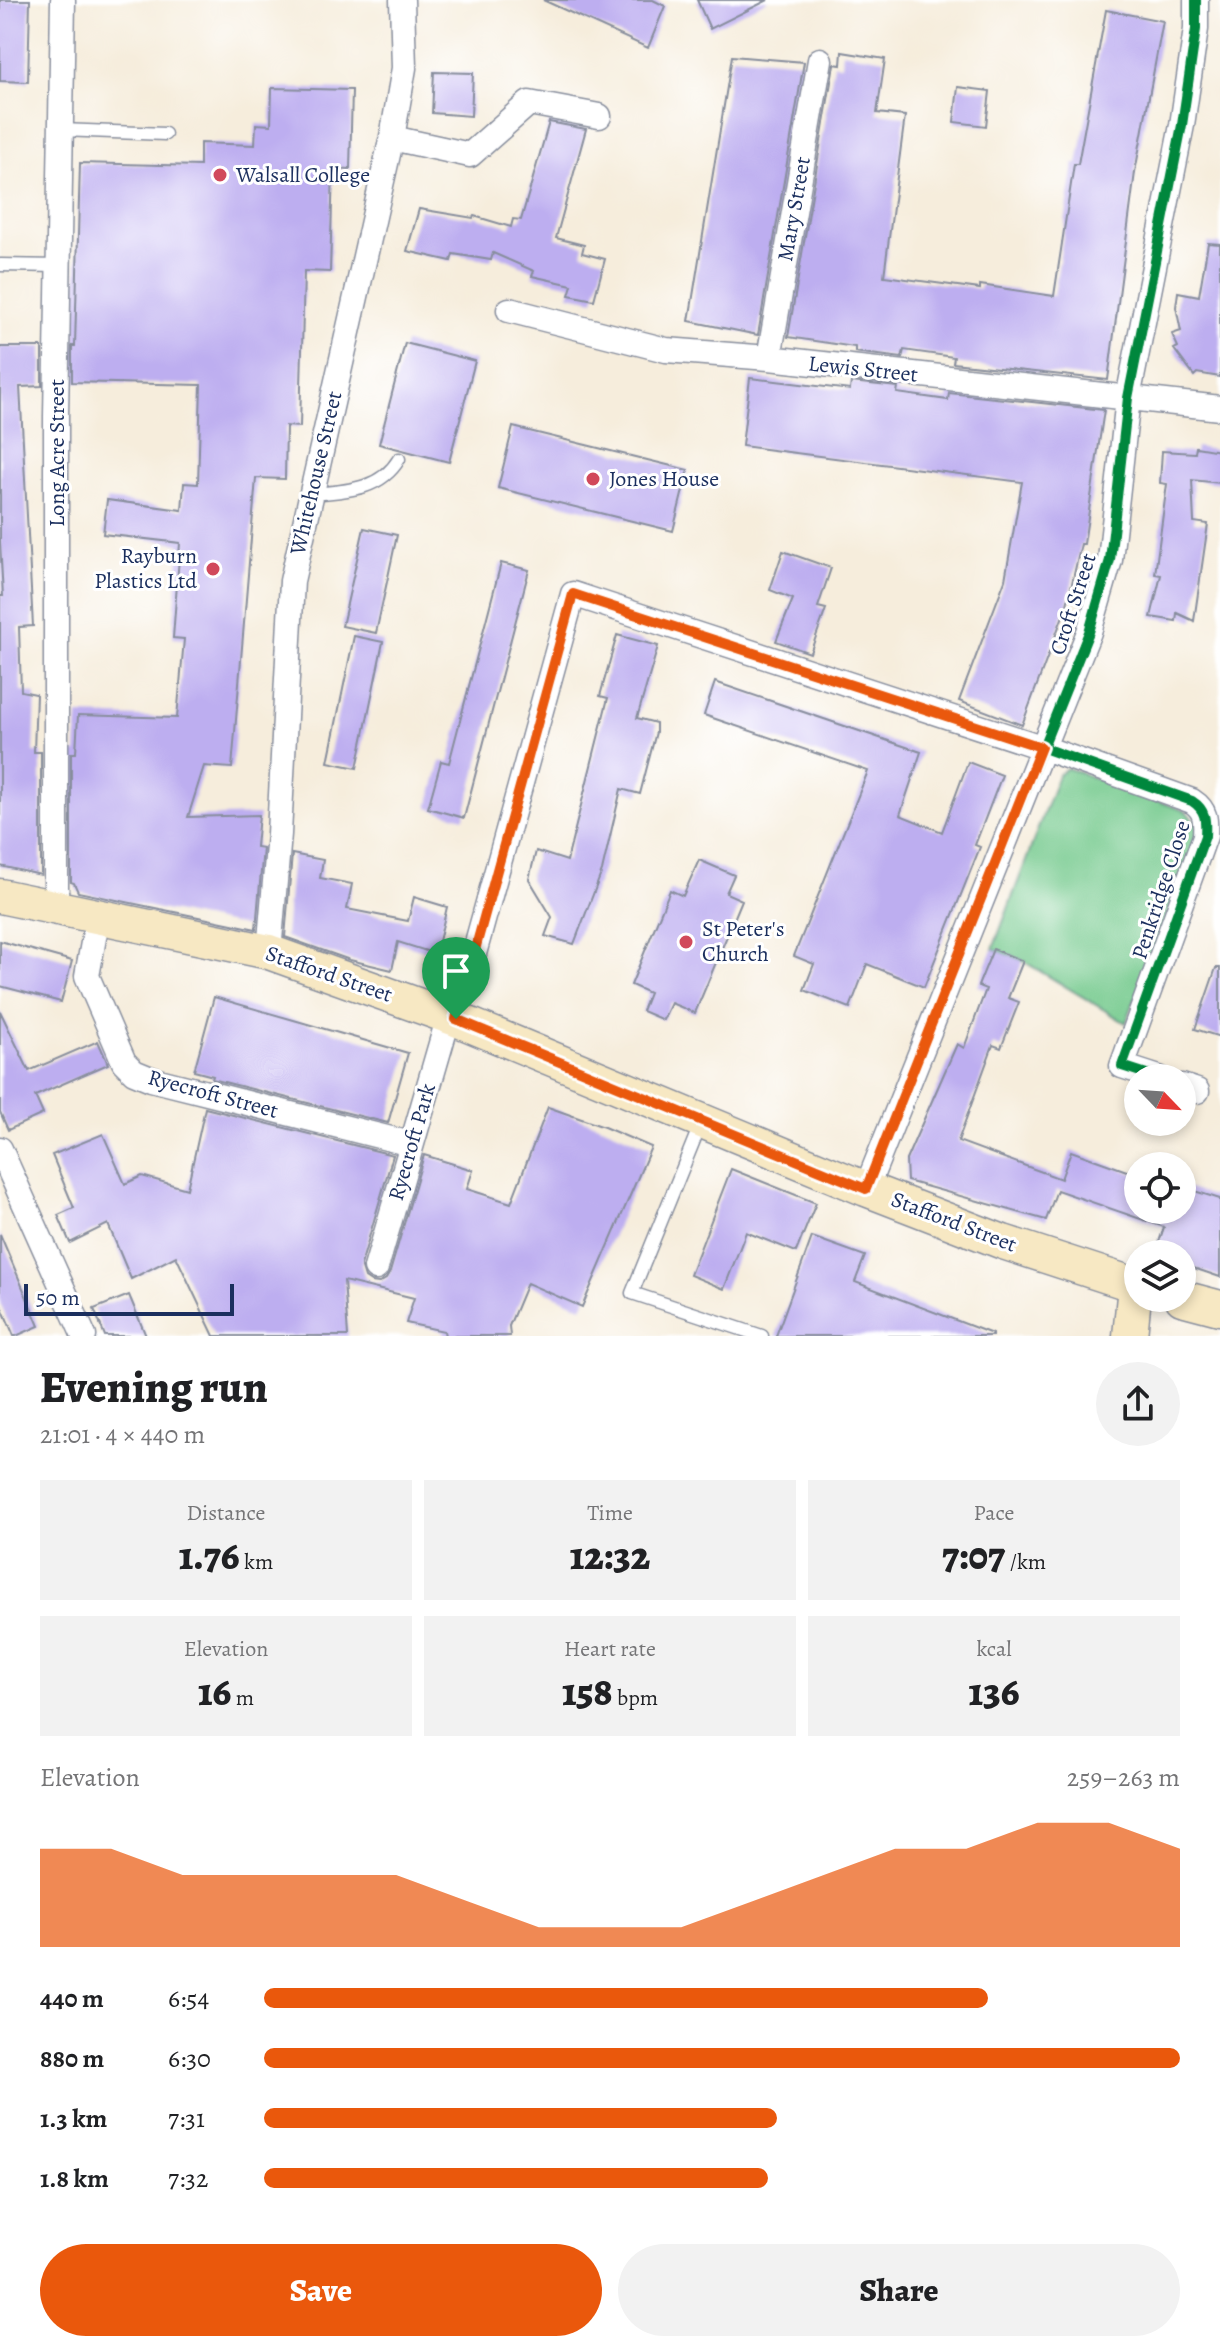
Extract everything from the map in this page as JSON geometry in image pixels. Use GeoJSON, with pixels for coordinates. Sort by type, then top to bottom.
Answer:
{"type":"FeatureCollection","features":[{"type":"Feature","properties":{"kind":"main road","name":"Stafford Street"},"geometry":{"type":"LineString","coordinates":[[0,896],[269,952],[453,1017],[866,1189],[1003,1242],[1124,1282]]}},
{"type":"Feature","properties":{"kind":"main road"},"geometry":{"type":"LineString","coordinates":[[1196,1302],[1220,1308]]}},
{"type":"Feature","properties":{"kind":"main road"},"geometry":{"type":"LineString","coordinates":[[1130,1336],[1133,1312]]}},
{"type":"Feature","properties":{"kind":"street","name":"Long Acre Street"},"geometry":{"type":"LineString","coordinates":[[56,906],[63,0]]}},
{"type":"Feature","properties":{"kind":"street","name":"Whitehouse Street"},"geometry":{"type":"LineString","coordinates":[[269,952],[279,834],[292,581],[392,138],[404,68],[402,0]]}},
{"type":"Feature","properties":{"kind":"street","name":"Croft Street"},"geometry":{"type":"LineString","coordinates":[[866,1189],[1089,632],[1110,560],[1128,398],[1182,125],[1196,29],[1196,0]]}},
{"type":"Feature","properties":{"kind":"street","name":"Mary Street"},"geometry":{"type":"LineString","coordinates":[[769,358],[820,60]]}},
{"type":"Feature","properties":{"kind":"street"},"geometry":{"type":"LineString","coordinates":[[392,138],[470,155],[529,103],[599,116]]}},
{"type":"Feature","properties":{"kind":"street","name":"Lewis Street"},"geometry":{"type":"LineString","coordinates":[[509,310],[666,350],[769,358],[1220,408]]}},
{"type":"Feature","properties":{"kind":"street","name":"Ryecroft Park"},"geometry":{"type":"LineString","coordinates":[[376,1268],[411,1144],[453,1017],[573,594],[1041,747]]}},
{"type":"Feature","properties":{"kind":"street","name":"Penkridge Close"},"geometry":{"type":"LineString","coordinates":[[1041,747],[1192,801],[1200,806],[1206,818],[1205,836],[1124,1067]]}},
{"type":"Feature","properties":{"kind":"street","name":"Ryecroft Street"},"geometry":{"type":"LineString","coordinates":[[98,915],[87,976],[112,1039],[124,1062],[134,1072],[151,1079],[411,1144]]}},
{"type":"Feature","properties":{"kind":"street"},"geometry":{"type":"LineString","coordinates":[[0,1149],[84,1336]]}},
{"type":"Feature","properties":{"kind":"lane"},"geometry":{"type":"LineString","coordinates":[[61,130],[165,134]]}},
{"type":"Feature","properties":{"kind":"lane"},"geometry":{"type":"LineString","coordinates":[[0,265],[59,266]]}},
{"type":"Feature","properties":{"kind":"lane"},"geometry":{"type":"LineString","coordinates":[[311,494],[374,484],[391,472],[399,459]]}},
{"type":"Feature","properties":{"kind":"lane"},"geometry":{"type":"LineString","coordinates":[[702,1120],[632,1293],[762,1336]]}},
{"type":"Feature","properties":{"kind":"green space"},"geometry":{"type":"Polygon","coordinates":[[[1067,768],[1186,811],[1200,828],[1126,1023],[1023,961],[993,949],[1058,775],[1067,768]]]}},
{"type":"Feature","properties":{"kind":"building"},"geometry":{"type":"Polygon","coordinates":[[[0,0],[30,0],[28,82],[0,81],[0,0]]]}},
{"type":"Feature","properties":{"kind":"building"},"geometry":{"type":"Polygon","coordinates":[[[543,0],[653,0],[665,6],[648,48],[543,0]]]}},
{"type":"Feature","properties":{"kind":"building"},"geometry":{"type":"Polygon","coordinates":[[[697,0],[768,0],[710,29],[697,0]]]}},
{"type":"Feature","properties":{"kind":"building"},"geometry":{"type":"Polygon","coordinates":[[[1106,10],[1163,21],[1135,172],[1108,380],[953,363],[954,357],[904,350],[902,358],[855,352],[855,347],[788,337],[834,64],[841,65],[842,52],[885,59],[877,113],[905,116],[884,276],[1054,296],[1074,164],[1078,164],[1106,10]]]}},
{"type":"Feature","properties":{"kind":"building"},"geometry":{"type":"Polygon","coordinates":[[[732,56],[804,62],[758,335],[689,321],[732,56]]]}},
{"type":"Feature","properties":{"kind":"building"},"geometry":{"type":"Polygon","coordinates":[[[434,72],[473,73],[471,116],[432,113],[434,72]]]}},
{"type":"Feature","properties":{"kind":"building"},"geometry":{"type":"Polygon","coordinates":[[[958,87],[990,91],[986,126],[954,122],[958,87]]]}},
{"type":"Feature","properties":{"kind":"building"},"geometry":{"type":"Polygon","coordinates":[[[272,88],[352,90],[350,169],[333,168],[330,272],[304,271],[300,427],[286,426],[285,479],[256,478],[232,768],[204,766],[188,817],[259,815],[256,847],[263,848],[256,929],[78,892],[71,882],[71,753],[76,753],[78,715],[177,718],[184,639],[173,638],[180,543],[103,534],[107,500],[182,510],[184,483],[198,484],[201,385],[72,382],[72,346],[75,346],[80,163],[200,166],[200,143],[255,145],[256,124],[271,125],[272,88]]]}},
{"type":"Feature","properties":{"kind":"building"},"geometry":{"type":"Polygon","coordinates":[[[549,122],[586,129],[556,238],[584,245],[582,253],[605,259],[594,300],[569,295],[572,285],[532,276],[534,271],[493,253],[491,260],[453,254],[451,261],[407,251],[419,209],[474,216],[511,227],[513,219],[521,220],[549,122]]]}},
{"type":"Feature","properties":{"kind":"building"},"geometry":{"type":"Polygon","coordinates":[[[1208,243],[1220,244],[1220,377],[1197,373],[1194,376],[1174,349],[1178,347],[1172,334],[1181,331],[1176,307],[1178,292],[1199,296],[1208,243]]]}},
{"type":"Feature","properties":{"kind":"building"},"geometry":{"type":"Polygon","coordinates":[[[405,343],[475,361],[449,462],[379,444],[405,343]]]}},
{"type":"Feature","properties":{"kind":"building"},"geometry":{"type":"Polygon","coordinates":[[[0,347],[42,347],[42,386],[20,387],[33,626],[19,627],[21,691],[36,694],[34,752],[41,752],[41,875],[0,866],[0,596],[3,596],[0,347]]]}},
{"type":"Feature","properties":{"kind":"building"},"geometry":{"type":"Polygon","coordinates":[[[750,378],[850,390],[851,382],[898,387],[897,393],[948,400],[949,393],[1104,410],[1084,544],[1081,544],[1067,605],[1022,725],[959,701],[1005,580],[1022,482],[742,446],[750,378]]]}},
{"type":"Feature","properties":{"kind":"building","name":"Jones House"},"geometry":{"type":"Polygon","coordinates":[[[513,427],[688,470],[673,531],[498,488],[513,427]]]}},
{"type":"Feature","properties":{"kind":"building"},"geometry":{"type":"Polygon","coordinates":[[[1196,447],[1220,451],[1220,483],[1192,480],[1194,522],[1208,524],[1194,621],[1177,613],[1176,621],[1151,617],[1161,575],[1155,574],[1167,484],[1160,483],[1162,451],[1195,453],[1196,447]]]}},
{"type":"Feature","properties":{"kind":"building"},"geometry":{"type":"Polygon","coordinates":[[[364,528],[397,535],[376,633],[342,626],[364,528]]]}},
{"type":"Feature","properties":{"kind":"building"},"geometry":{"type":"Polygon","coordinates":[[[783,551],[831,568],[818,607],[826,609],[810,653],[776,641],[793,599],[770,590],[783,551]]]}},
{"type":"Feature","properties":{"kind":"building"},"geometry":{"type":"Polygon","coordinates":[[[501,563],[529,570],[464,818],[428,808],[441,761],[449,763],[501,563]]]}},
{"type":"Feature","properties":{"kind":"building"},"geometry":{"type":"Polygon","coordinates":[[[617,635],[658,646],[637,718],[656,723],[656,732],[640,794],[621,789],[602,871],[574,944],[545,936],[552,917],[529,879],[536,851],[567,861],[608,698],[600,696],[617,635]]]}},
{"type":"Feature","properties":{"kind":"building"},"geometry":{"type":"Polygon","coordinates":[[[354,636],[383,642],[357,768],[328,762],[354,636]]]}},
{"type":"Feature","properties":{"kind":"building"},"geometry":{"type":"Polygon","coordinates":[[[715,682],[921,752],[900,815],[942,832],[968,762],[1002,775],[975,845],[980,847],[924,987],[867,964],[850,1008],[804,990],[814,964],[794,956],[868,771],[704,715],[715,682]]]}},
{"type":"Feature","properties":{"kind":"building"},"geometry":{"type":"Polygon","coordinates":[[[292,854],[323,860],[320,878],[352,884],[347,909],[408,921],[414,897],[447,907],[436,954],[398,942],[392,970],[350,960],[285,937],[292,854]]]}},
{"type":"Feature","properties":{"kind":"building","name":"St Peter's Church"},"geometry":{"type":"Polygon","coordinates":[[[699,860],[734,875],[726,893],[742,900],[695,1013],[671,1003],[663,1020],[642,1011],[649,993],[631,985],[670,890],[683,896],[699,860]]]}},
{"type":"Feature","properties":{"kind":"building"},"geometry":{"type":"Polygon","coordinates":[[[0,941],[72,961],[61,1002],[0,986],[0,941]]]}},
{"type":"Feature","properties":{"kind":"building"},"geometry":{"type":"Polygon","coordinates":[[[993,949],[1023,961],[1008,998],[1019,1002],[1001,1048],[993,1045],[958,1141],[1061,1179],[1071,1151],[1124,1170],[1124,1213],[1057,1190],[1046,1220],[907,1181],[906,1160],[957,1044],[964,1048],[986,989],[978,986],[993,949]]]}},
{"type":"Feature","properties":{"kind":"building"},"geometry":{"type":"Polygon","coordinates":[[[1216,968],[1220,968],[1220,1037],[1195,1029],[1216,968]]]}},
{"type":"Feature","properties":{"kind":"building"},"geometry":{"type":"Polygon","coordinates":[[[214,997],[408,1053],[388,1123],[212,1079],[213,1076],[194,1071],[214,997]]]}},
{"type":"Feature","properties":{"kind":"building"},"geometry":{"type":"Polygon","coordinates":[[[0,1011],[29,1071],[98,1041],[108,1064],[35,1096],[43,1114],[8,1130],[0,1112],[0,1011]]]}},
{"type":"Feature","properties":{"kind":"building"},"geometry":{"type":"Polygon","coordinates":[[[548,1107],[651,1147],[582,1307],[527,1283],[509,1326],[510,1336],[445,1336],[444,1331],[406,1323],[414,1298],[344,1281],[348,1336],[214,1336],[176,1256],[131,1279],[108,1224],[70,1243],[58,1215],[74,1208],[52,1155],[103,1134],[125,1184],[142,1176],[187,1189],[205,1108],[393,1155],[361,1265],[365,1278],[379,1283],[390,1272],[424,1155],[473,1170],[467,1189],[511,1203],[548,1107]]]}},
{"type":"Feature","properties":{"kind":"building"},"geometry":{"type":"Polygon","coordinates":[[[731,1169],[816,1203],[796,1252],[746,1232],[724,1289],[690,1275],[731,1169]]]}},
{"type":"Feature","properties":{"kind":"building"},"geometry":{"type":"Polygon","coordinates":[[[1196,1191],[1220,1199],[1220,1277],[1196,1269],[1196,1240],[1160,1240],[1164,1227],[1155,1224],[1196,1224],[1196,1191]]]}},
{"type":"Feature","properties":{"kind":"building"},"geometry":{"type":"Polygon","coordinates":[[[0,1234],[39,1326],[16,1336],[0,1303],[0,1234]]]}},
{"type":"Feature","properties":{"kind":"building"},"geometry":{"type":"Polygon","coordinates":[[[812,1237],[865,1256],[855,1282],[992,1336],[776,1336],[812,1237]]]}},
{"type":"Feature","properties":{"kind":"building"},"geometry":{"type":"Polygon","coordinates":[[[129,1295],[146,1336],[105,1336],[94,1309],[129,1295]]]}},
{"type":"Feature","properties":{"kind":"cycle path"},"geometry":{"type":"LineString","coordinates":[[866,1189],[1089,632],[1110,560],[1128,398],[1182,125],[1196,29],[1196,0]]}},
{"type":"Feature","properties":{"kind":"cycle path"},"geometry":{"type":"LineString","coordinates":[[456,1019],[573,594],[1041,747],[1197,804],[1204,816],[1205,836],[1124,1067]]}},
{"type":"Feature","properties":{"kind":"place","name":"Walsall College"},"geometry":{"type":"Point","coordinates":[220,175]}},
{"type":"Feature","properties":{"kind":"place","name":"Jones House"},"geometry":{"type":"Point","coordinates":[593,479]}},
{"type":"Feature","properties":{"kind":"place","name":"Rayburn Plastics Ltd"},"geometry":{"type":"Point","coordinates":[213,569]}},
{"type":"Feature","properties":{"kind":"place","name":"St Peter's Church"},"geometry":{"type":"Point","coordinates":[686,942]}},
{"type":"Feature","properties":{"kind":"route"},"geometry":{"type":"LineString","coordinates":[[573,594],[1041,747],[866,1189],[456,1019],[573,594]]}}]}
